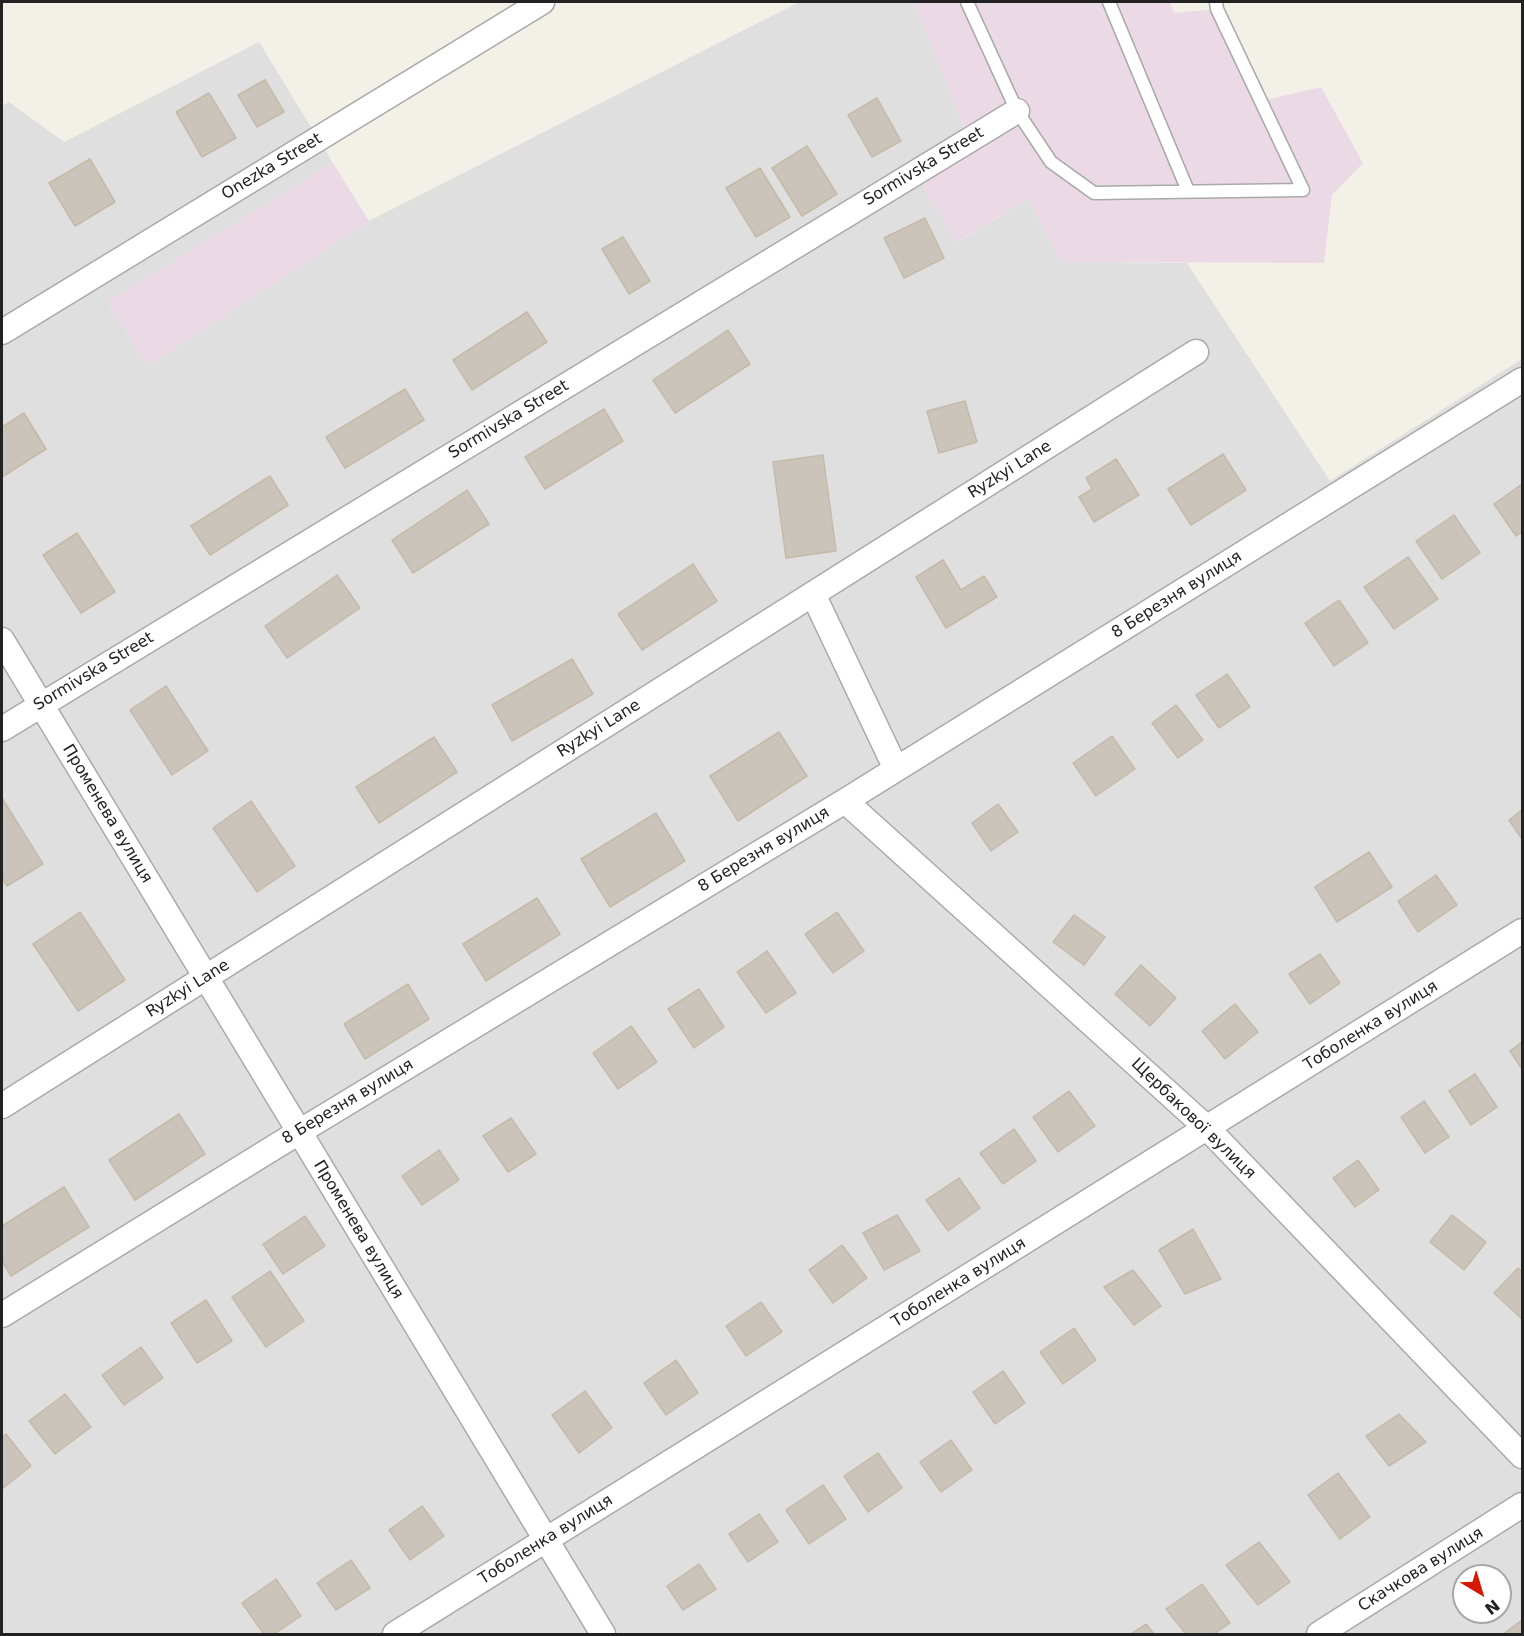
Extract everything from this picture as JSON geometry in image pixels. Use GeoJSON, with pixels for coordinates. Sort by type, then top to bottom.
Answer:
{"type":"FeatureCollection","features":[{"type":"Feature","properties":{"kind":"street","name":"Onezka Street"},"geometry":{"type":"LineString","coordinates":[[2,332],[542,2]]}},
{"type":"Feature","properties":{"kind":"street","name":"Sormivska Street"},"geometry":{"type":"LineString","coordinates":[[2,729],[1017,111]]}},
{"type":"Feature","properties":{"kind":"street","name":"Ryzkyi Lane"},"geometry":{"type":"LineString","coordinates":[[2,1106],[1196,352]]}},
{"type":"Feature","properties":{"kind":"street","name":"8 Березня вулиця"},"geometry":{"type":"LineString","coordinates":[[2,1315],[845,801],[1522,380]]}},
{"type":"Feature","properties":{"kind":"street"},"geometry":{"type":"LineString","coordinates":[[813,594],[896,769]]}},
{"type":"Feature","properties":{"kind":"street","name":"Променева вулиця"},"geometry":{"type":"LineString","coordinates":[[2,640],[603,1635]]}},
{"type":"Feature","properties":{"kind":"street","name":"Щербакової вулиця"},"geometry":{"type":"LineString","coordinates":[[845,801],[1207,1128],[1522,1456]]}},
{"type":"Feature","properties":{"kind":"street","name":"Тоболенка вулиця"},"geometry":{"type":"LineString","coordinates":[[395,1635],[1522,931]]}},
{"type":"Feature","properties":{"kind":"street","name":"Скачкова вулиця"},"geometry":{"type":"LineString","coordinates":[[1318,1635],[1522,1505]]}},
{"type":"Feature","properties":{"kind":"lane"},"geometry":{"type":"LineString","coordinates":[[968,2],[1017,111],[1052,162],[1094,193],[1303,190],[1215,2]]}},
{"type":"Feature","properties":{"kind":"lane"},"geometry":{"type":"LineString","coordinates":[[1108,2],[1188,191]]}},
{"type":"Feature","properties":{"kind":"shaded area"},"geometry":{"type":"Polygon","coordinates":[[[799,2],[914,2],[969,139],[958,242],[1028,199],[1061,262],[1187,263],[1330,481],[1522,359],[1522,1634],[2,1634],[2,106],[9,102],[64,142],[259,42],[333,163],[108,302],[148,366],[369,221],[799,2]]]}},
{"type":"Feature","properties":{"kind":"shaded area"},"geometry":{"type":"Polygon","coordinates":[[[914,2],[1170,2],[1174,13],[1217,9],[1261,101],[1321,87],[1363,163],[1332,195],[1324,263],[1061,262],[1028,199],[957,242],[914,173],[969,139],[914,2]]]}},
{"type":"Feature","properties":{"kind":"shaded area"},"geometry":{"type":"Polygon","coordinates":[[[333,163],[369,221],[148,366],[107,302],[333,163]]]}},
{"type":"Feature","properties":{"kind":"building"},"geometry":{"type":"Polygon","coordinates":[[[265,80],[284,112],[257,127],[238,95],[265,80]]]}},
{"type":"Feature","properties":{"kind":"building"},"geometry":{"type":"Polygon","coordinates":[[[209,93],[236,138],[202,157],[176,112],[209,93]]]}},
{"type":"Feature","properties":{"kind":"building"},"geometry":{"type":"Polygon","coordinates":[[[877,98],[901,141],[872,157],[848,115],[877,98]]]}},
{"type":"Feature","properties":{"kind":"building"},"geometry":{"type":"Polygon","coordinates":[[[807,146],[837,194],[802,216],[772,168],[807,146]]]}},
{"type":"Feature","properties":{"kind":"building"},"geometry":{"type":"Polygon","coordinates":[[[90,159],[115,202],[75,226],[49,183],[90,159]]]}},
{"type":"Feature","properties":{"kind":"building"},"geometry":{"type":"Polygon","coordinates":[[[760,168],[790,217],[756,237],[726,188],[760,168]]]}},
{"type":"Feature","properties":{"kind":"building"},"geometry":{"type":"Polygon","coordinates":[[[925,218],[944,258],[904,278],[884,238],[925,218]]]}},
{"type":"Feature","properties":{"kind":"building"},"geometry":{"type":"Polygon","coordinates":[[[623,237],[650,281],[629,294],[602,249],[623,237]]]}},
{"type":"Feature","properties":{"kind":"building"},"geometry":{"type":"Polygon","coordinates":[[[527,312],[547,342],[472,390],[453,360],[527,312]]]}},
{"type":"Feature","properties":{"kind":"building"},"geometry":{"type":"Polygon","coordinates":[[[728,330],[750,364],[675,413],[653,380],[728,330]]]}},
{"type":"Feature","properties":{"kind":"building"},"geometry":{"type":"Polygon","coordinates":[[[405,389],[424,420],[345,468],[326,437],[405,389]]]}},
{"type":"Feature","properties":{"kind":"building"},"geometry":{"type":"Polygon","coordinates":[[[965,401],[977,442],[939,453],[927,411],[965,401]]]}},
{"type":"Feature","properties":{"kind":"building"},"geometry":{"type":"Polygon","coordinates":[[[604,409],[623,441],[545,489],[525,457],[604,409]]]}},
{"type":"Feature","properties":{"kind":"building"},"geometry":{"type":"Polygon","coordinates":[[[24,413],[46,449],[2,477],[2,427],[24,413]]]}},
{"type":"Feature","properties":{"kind":"building"},"geometry":{"type":"Polygon","coordinates":[[[1223,454],[1246,490],[1191,525],[1168,489],[1223,454]]]}},
{"type":"Feature","properties":{"kind":"building"},"geometry":{"type":"Polygon","coordinates":[[[823,455],[836,551],[786,558],[773,462],[823,455]]]}},
{"type":"Feature","properties":{"kind":"building"},"geometry":{"type":"Polygon","coordinates":[[[1116,459],[1139,495],[1094,522],[1079,497],[1092,489],[1086,478],[1116,459]]]}},
{"type":"Feature","properties":{"kind":"building"},"geometry":{"type":"Polygon","coordinates":[[[270,476],[288,505],[210,555],[191,526],[270,476]]]}},
{"type":"Feature","properties":{"kind":"building"},"geometry":{"type":"Polygon","coordinates":[[[1522,484],[1522,532],[1516,536],[1494,504],[1522,484]]]}},
{"type":"Feature","properties":{"kind":"building"},"geometry":{"type":"Polygon","coordinates":[[[467,490],[489,524],[413,573],[392,540],[467,490]]]}},
{"type":"Feature","properties":{"kind":"building"},"geometry":{"type":"Polygon","coordinates":[[[1454,515],[1480,553],[1442,579],[1416,541],[1454,515]]]}},
{"type":"Feature","properties":{"kind":"building"},"geometry":{"type":"Polygon","coordinates":[[[77,533],[115,592],[81,613],[43,555],[77,533]]]}},
{"type":"Feature","properties":{"kind":"building"},"geometry":{"type":"Polygon","coordinates":[[[1408,557],[1438,599],[1394,629],[1364,587],[1408,557]]]}},
{"type":"Feature","properties":{"kind":"building"},"geometry":{"type":"Polygon","coordinates":[[[943,560],[961,590],[984,576],[997,597],[946,628],[916,577],[943,560]]]}},
{"type":"Feature","properties":{"kind":"building"},"geometry":{"type":"Polygon","coordinates":[[[693,564],[717,601],[642,650],[618,614],[693,564]]]}},
{"type":"Feature","properties":{"kind":"building"},"geometry":{"type":"Polygon","coordinates":[[[337,575],[360,608],[287,658],[265,626],[337,575]]]}},
{"type":"Feature","properties":{"kind":"building"},"geometry":{"type":"Polygon","coordinates":[[[1339,600],[1368,643],[1334,666],[1305,623],[1339,600]]]}},
{"type":"Feature","properties":{"kind":"building"},"geometry":{"type":"Polygon","coordinates":[[[572,659],[593,694],[512,741],[492,705],[572,659]]]}},
{"type":"Feature","properties":{"kind":"building"},"geometry":{"type":"Polygon","coordinates":[[[1227,674],[1250,707],[1219,728],[1196,695],[1227,674]]]}},
{"type":"Feature","properties":{"kind":"building"},"geometry":{"type":"Polygon","coordinates":[[[166,686],[208,751],[172,775],[130,710],[166,686]]]}},
{"type":"Feature","properties":{"kind":"building"},"geometry":{"type":"Polygon","coordinates":[[[1176,705],[1203,740],[1178,758],[1152,723],[1176,705]]]}},
{"type":"Feature","properties":{"kind":"building"},"geometry":{"type":"Polygon","coordinates":[[[779,732],[807,776],[738,821],[710,776],[779,732]]]}},
{"type":"Feature","properties":{"kind":"building"},"geometry":{"type":"Polygon","coordinates":[[[1112,736],[1135,769],[1096,796],[1073,763],[1112,736]]]}},
{"type":"Feature","properties":{"kind":"building"},"geometry":{"type":"Polygon","coordinates":[[[434,737],[457,772],[379,823],[356,787],[434,737]]]}},
{"type":"Feature","properties":{"kind":"building"},"geometry":{"type":"Polygon","coordinates":[[[2,798],[43,864],[7,886],[2,878],[2,798]]]}},
{"type":"Feature","properties":{"kind":"building"},"geometry":{"type":"Polygon","coordinates":[[[251,801],[295,866],[257,892],[213,828],[251,801]]]}},
{"type":"Feature","properties":{"kind":"building"},"geometry":{"type":"Polygon","coordinates":[[[998,804],[1018,832],[991,851],[972,823],[998,804]]]}},
{"type":"Feature","properties":{"kind":"building"},"geometry":{"type":"Polygon","coordinates":[[[1522,810],[1522,839],[1509,820],[1522,810]]]}},
{"type":"Feature","properties":{"kind":"building"},"geometry":{"type":"Polygon","coordinates":[[[656,813],[685,861],[610,907],[581,859],[656,813]]]}},
{"type":"Feature","properties":{"kind":"building"},"geometry":{"type":"Polygon","coordinates":[[[1369,852],[1392,887],[1337,922],[1315,887],[1369,852]]]}},
{"type":"Feature","properties":{"kind":"building"},"geometry":{"type":"Polygon","coordinates":[[[1436,875],[1457,905],[1418,932],[1398,901],[1436,875]]]}},
{"type":"Feature","properties":{"kind":"building"},"geometry":{"type":"Polygon","coordinates":[[[537,898],[560,934],[486,981],[463,944],[537,898]]]}},
{"type":"Feature","properties":{"kind":"building"},"geometry":{"type":"Polygon","coordinates":[[[80,912],[125,980],[78,1011],[33,944],[80,912]]]}},
{"type":"Feature","properties":{"kind":"building"},"geometry":{"type":"Polygon","coordinates":[[[837,912],[864,951],[833,973],[805,934],[837,912]]]}},
{"type":"Feature","properties":{"kind":"building"},"geometry":{"type":"Polygon","coordinates":[[[1074,915],[1105,937],[1084,965],[1053,942],[1074,915]]]}},
{"type":"Feature","properties":{"kind":"building"},"geometry":{"type":"Polygon","coordinates":[[[767,951],[796,993],[766,1013],[737,972],[767,951]]]}},
{"type":"Feature","properties":{"kind":"building"},"geometry":{"type":"Polygon","coordinates":[[[1320,954],[1340,983],[1310,1004],[1289,974],[1320,954]]]}},
{"type":"Feature","properties":{"kind":"building"},"geometry":{"type":"Polygon","coordinates":[[[1141,965],[1176,998],[1150,1026],[1115,994],[1141,965]]]}},
{"type":"Feature","properties":{"kind":"building"},"geometry":{"type":"Polygon","coordinates":[[[408,984],[429,1019],[365,1059],[344,1024],[408,984]]]}},
{"type":"Feature","properties":{"kind":"building"},"geometry":{"type":"Polygon","coordinates":[[[699,989],[724,1027],[694,1048],[668,1009],[699,989]]]}},
{"type":"Feature","properties":{"kind":"building"},"geometry":{"type":"Polygon","coordinates":[[[1235,1004],[1258,1032],[1225,1059],[1202,1031],[1235,1004]]]}},
{"type":"Feature","properties":{"kind":"building"},"geometry":{"type":"Polygon","coordinates":[[[631,1026],[657,1062],[618,1089],[593,1053],[631,1026]]]}},
{"type":"Feature","properties":{"kind":"building"},"geometry":{"type":"Polygon","coordinates":[[[1522,1042],[1522,1069],[1510,1051],[1522,1042]]]}},
{"type":"Feature","properties":{"kind":"building"},"geometry":{"type":"Polygon","coordinates":[[[1475,1074],[1497,1107],[1471,1125],[1449,1091],[1475,1074]]]}},
{"type":"Feature","properties":{"kind":"building"},"geometry":{"type":"Polygon","coordinates":[[[1069,1091],[1095,1126],[1058,1152],[1033,1117],[1069,1091]]]}},
{"type":"Feature","properties":{"kind":"building"},"geometry":{"type":"Polygon","coordinates":[[[1424,1101],[1449,1137],[1425,1153],[1401,1117],[1424,1101]]]}},
{"type":"Feature","properties":{"kind":"building"},"geometry":{"type":"Polygon","coordinates":[[[179,1114],[205,1154],[135,1200],[109,1160],[179,1114]]]}},
{"type":"Feature","properties":{"kind":"building"},"geometry":{"type":"Polygon","coordinates":[[[511,1118],[536,1154],[508,1172],[483,1136],[511,1118]]]}},
{"type":"Feature","properties":{"kind":"building"},"geometry":{"type":"Polygon","coordinates":[[[1014,1129],[1036,1161],[1003,1184],[980,1153],[1014,1129]]]}},
{"type":"Feature","properties":{"kind":"building"},"geometry":{"type":"Polygon","coordinates":[[[439,1150],[459,1180],[422,1205],[402,1176],[439,1150]]]}},
{"type":"Feature","properties":{"kind":"building"},"geometry":{"type":"Polygon","coordinates":[[[1358,1160],[1379,1190],[1355,1207],[1333,1178],[1358,1160]]]}},
{"type":"Feature","properties":{"kind":"building"},"geometry":{"type":"Polygon","coordinates":[[[959,1178],[980,1208],[948,1231],[926,1200],[959,1178]]]}},
{"type":"Feature","properties":{"kind":"building"},"geometry":{"type":"Polygon","coordinates":[[[64,1187],[89,1227],[11,1276],[2,1261],[2,1226],[64,1187]]]}},
{"type":"Feature","properties":{"kind":"building"},"geometry":{"type":"Polygon","coordinates":[[[897,1215],[920,1251],[884,1270],[863,1233],[897,1215]]]}},
{"type":"Feature","properties":{"kind":"building"},"geometry":{"type":"Polygon","coordinates":[[[1452,1215],[1486,1242],[1464,1270],[1430,1242],[1452,1215]]]}},
{"type":"Feature","properties":{"kind":"building"},"geometry":{"type":"Polygon","coordinates":[[[305,1216],[325,1246],[283,1274],[263,1244],[305,1216]]]}},
{"type":"Feature","properties":{"kind":"building"},"geometry":{"type":"Polygon","coordinates":[[[1193,1229],[1221,1279],[1185,1294],[1159,1250],[1193,1229]]]}},
{"type":"Feature","properties":{"kind":"building"},"geometry":{"type":"Polygon","coordinates":[[[842,1245],[867,1278],[833,1303],[809,1270],[842,1245]]]}},
{"type":"Feature","properties":{"kind":"building"},"geometry":{"type":"Polygon","coordinates":[[[1518,1268],[1522,1272],[1522,1319],[1494,1293],[1518,1268]]]}},
{"type":"Feature","properties":{"kind":"building"},"geometry":{"type":"Polygon","coordinates":[[[1133,1270],[1161,1306],[1134,1325],[1104,1287],[1133,1270]]]}},
{"type":"Feature","properties":{"kind":"building"},"geometry":{"type":"Polygon","coordinates":[[[270,1271],[304,1321],[266,1347],[232,1297],[270,1271]]]}},
{"type":"Feature","properties":{"kind":"building"},"geometry":{"type":"Polygon","coordinates":[[[206,1300],[232,1341],[197,1363],[171,1323],[206,1300]]]}},
{"type":"Feature","properties":{"kind":"building"},"geometry":{"type":"Polygon","coordinates":[[[761,1302],[782,1332],[746,1356],[726,1326],[761,1302]]]}},
{"type":"Feature","properties":{"kind":"building"},"geometry":{"type":"Polygon","coordinates":[[[1074,1328],[1096,1360],[1063,1384],[1040,1352],[1074,1328]]]}},
{"type":"Feature","properties":{"kind":"building"},"geometry":{"type":"Polygon","coordinates":[[[141,1347],[163,1378],[124,1405],[102,1375],[141,1347]]]}},
{"type":"Feature","properties":{"kind":"building"},"geometry":{"type":"Polygon","coordinates":[[[676,1360],[698,1393],[666,1415],[644,1383],[676,1360]]]}},
{"type":"Feature","properties":{"kind":"building"},"geometry":{"type":"Polygon","coordinates":[[[1003,1371],[1025,1403],[995,1424],[973,1392],[1003,1371]]]}},
{"type":"Feature","properties":{"kind":"building"},"geometry":{"type":"Polygon","coordinates":[[[585,1391],[612,1428],[579,1453],[552,1415],[585,1391]]]}},
{"type":"Feature","properties":{"kind":"building"},"geometry":{"type":"Polygon","coordinates":[[[65,1394],[91,1427],[55,1454],[29,1421],[65,1394]]]}},
{"type":"Feature","properties":{"kind":"building"},"geometry":{"type":"Polygon","coordinates":[[[1399,1414],[1426,1442],[1389,1466],[1366,1436],[1399,1414]]]}},
{"type":"Feature","properties":{"kind":"building"},"geometry":{"type":"Polygon","coordinates":[[[6,1434],[31,1466],[2,1489],[2,1438],[6,1434]]]}},
{"type":"Feature","properties":{"kind":"building"},"geometry":{"type":"Polygon","coordinates":[[[951,1440],[972,1470],[941,1492],[920,1462],[951,1440]]]}},
{"type":"Feature","properties":{"kind":"building"},"geometry":{"type":"Polygon","coordinates":[[[878,1453],[902,1488],[868,1512],[844,1476],[878,1453]]]}},
{"type":"Feature","properties":{"kind":"building"},"geometry":{"type":"Polygon","coordinates":[[[1338,1473],[1370,1517],[1340,1539],[1308,1495],[1338,1473]]]}},
{"type":"Feature","properties":{"kind":"building"},"geometry":{"type":"Polygon","coordinates":[[[823,1485],[846,1519],[809,1544],[786,1510],[823,1485]]]}},
{"type":"Feature","properties":{"kind":"building"},"geometry":{"type":"Polygon","coordinates":[[[422,1506],[444,1536],[410,1560],[389,1530],[422,1506]]]}},
{"type":"Feature","properties":{"kind":"building"},"geometry":{"type":"Polygon","coordinates":[[[759,1514],[778,1542],[748,1562],[729,1534],[759,1514]]]}},
{"type":"Feature","properties":{"kind":"building"},"geometry":{"type":"Polygon","coordinates":[[[1259,1542],[1290,1582],[1258,1605],[1226,1565],[1259,1542]]]}},
{"type":"Feature","properties":{"kind":"building"},"geometry":{"type":"Polygon","coordinates":[[[351,1560],[370,1588],[336,1610],[317,1583],[351,1560]]]}},
{"type":"Feature","properties":{"kind":"building"},"geometry":{"type":"Polygon","coordinates":[[[699,1564],[716,1589],[683,1610],[667,1586],[699,1564]]]}},
{"type":"Feature","properties":{"kind":"building"},"geometry":{"type":"Polygon","coordinates":[[[276,1579],[301,1616],[274,1634],[264,1634],[242,1603],[276,1579]]]}},
{"type":"Feature","properties":{"kind":"building"},"geometry":{"type":"Polygon","coordinates":[[[1202,1584],[1230,1623],[1214,1634],[1186,1634],[1166,1609],[1202,1584]]]}},
{"type":"Feature","properties":{"kind":"building"},"geometry":{"type":"Polygon","coordinates":[[[1522,1620],[1522,1634],[1503,1634],[1522,1620]]]}},
{"type":"Feature","properties":{"kind":"building"},"geometry":{"type":"Polygon","coordinates":[[[1146,1624],[1154,1634],[1131,1634],[1146,1624]]]}}]}
